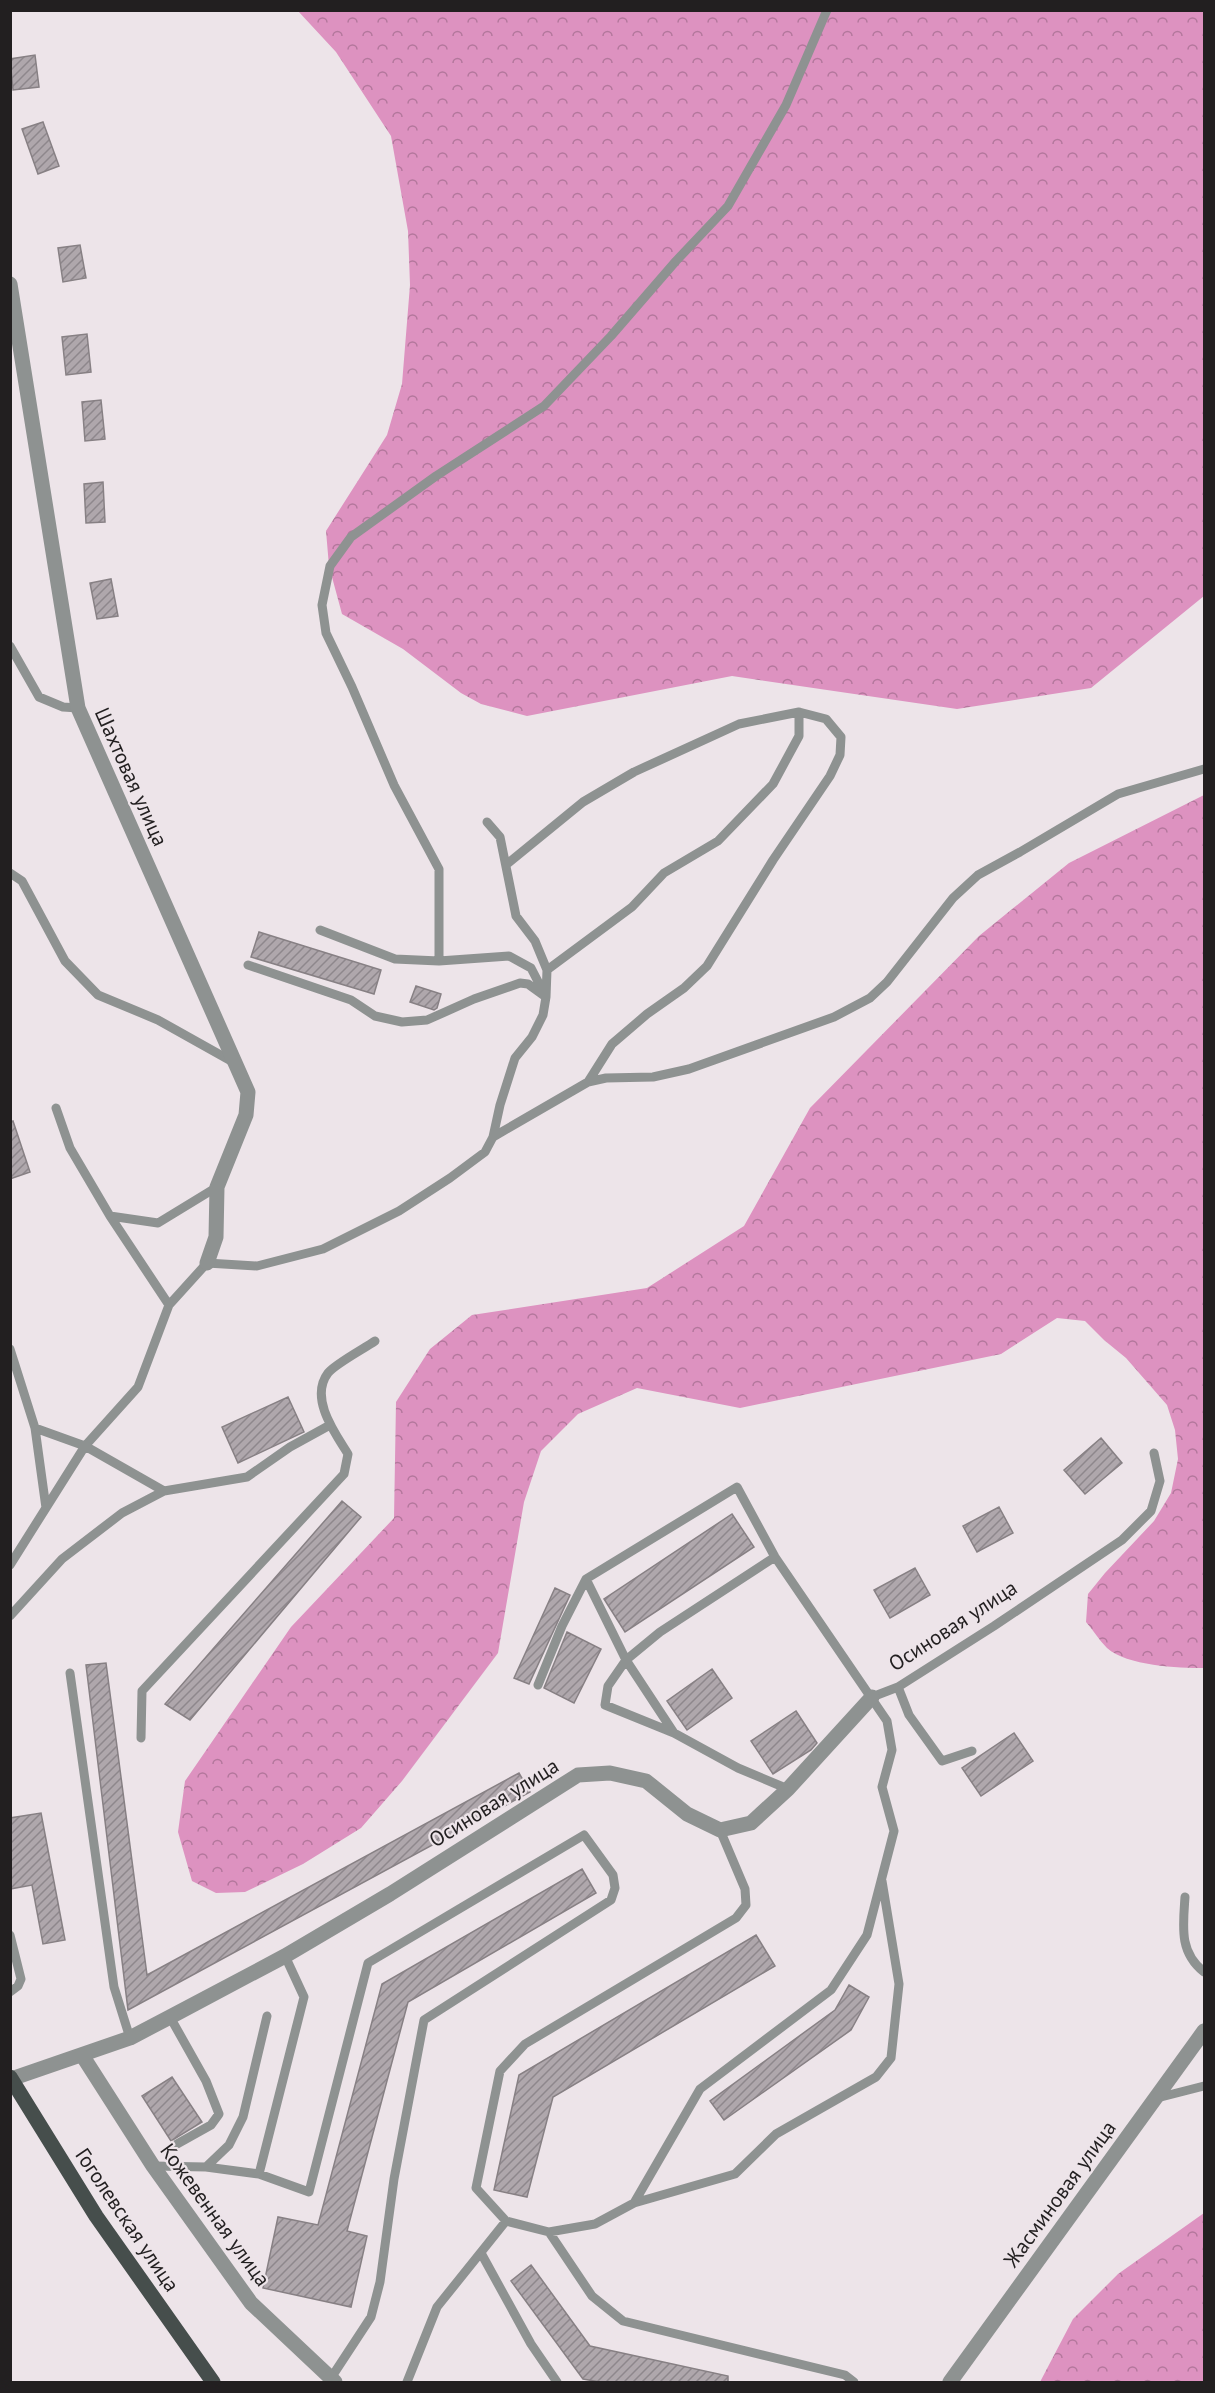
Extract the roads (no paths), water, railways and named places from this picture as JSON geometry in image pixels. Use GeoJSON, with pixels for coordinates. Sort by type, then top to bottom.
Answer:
{"type":"FeatureCollection","features":[{"type":"Feature","properties":{"kind":"main road","name":"Гоголевская улица"},"geometry":{"type":"LineString","coordinates":[[11,2078],[96,2216],[213,2382]]}},
{"type":"Feature","properties":{"kind":"street","name":"Шахтовая улица"},"geometry":{"type":"LineString","coordinates":[[10,284],[78,708],[246,1085],[247,1107],[217,1187],[216,1236],[207,1263]]}},
{"type":"Feature","properties":{"kind":"street","name":"Осиновая улица"},"geometry":{"type":"LineString","coordinates":[[11,2078],[130,2038],[285,1956],[390,1894],[578,1775],[610,1773],[646,1781],[687,1814],[720,1830],[752,1823],[788,1788],[872,1697]]}},
{"type":"Feature","properties":{"kind":"street","name":"Жасминовая улица"},"geometry":{"type":"LineString","coordinates":[[950,2382],[1204,2031]]}},
{"type":"Feature","properties":{"kind":"street","name":"Кожевенная улица"},"geometry":{"type":"LineString","coordinates":[[82,2055],[153,2166],[251,2303],[333,2380]]}},
{"type":"Feature","properties":{"kind":"lane"},"geometry":{"type":"LineString","coordinates":[[439,961],[439,869],[394,785],[326,633],[322,604],[330,566],[351,537],[436,476],[544,406],[611,336],[728,206],[786,105],[827,10]]}},
{"type":"Feature","properties":{"kind":"lane"},"geometry":{"type":"LineString","coordinates":[[10,646],[39,697],[63,707],[78,708]]}},
{"type":"Feature","properties":{"kind":"lane"},"geometry":{"type":"LineString","coordinates":[[547,970],[632,908],[664,873],[718,841],[773,784],[799,736],[799,712]]}},
{"type":"Feature","properties":{"kind":"lane"},"geometry":{"type":"LineString","coordinates":[[507,864],[583,802],[634,772],[739,724],[799,712],[826,719],[841,737],[840,755],[830,776],[773,860],[707,966],[684,988],[647,1014],[612,1044],[588,1082]]}},
{"type":"Feature","properties":{"kind":"lane"},"geometry":{"type":"LineString","coordinates":[[493,1137],[588,1082],[606,1078],[653,1077],[689,1069],[834,1017],[870,998],[887,982],[953,898],[978,875],[1118,794],[1204,769]]}},
{"type":"Feature","properties":{"kind":"lane"},"geometry":{"type":"LineString","coordinates":[[10,1565],[85,1446],[138,1387],[169,1305],[207,1263],[257,1266],[323,1250],[399,1211],[485,1152],[493,1137],[500,1105],[515,1058],[532,1037],[543,1016],[547,970],[535,941],[516,916],[500,837],[487,822]]}},
{"type":"Feature","properties":{"kind":"lane"},"geometry":{"type":"LineString","coordinates":[[10,873],[22,880],[64,961],[98,995],[158,1020],[236,1063]]}},
{"type":"Feature","properties":{"kind":"lane"},"geometry":{"type":"LineString","coordinates":[[320,930],[395,959],[439,961],[508,956],[531,968],[546,998]]}},
{"type":"Feature","properties":{"kind":"lane"},"geometry":{"type":"LineString","coordinates":[[248,965],[351,1000],[375,1016],[402,1022],[427,1020],[474,999],[520,983],[528,984],[546,998]]}},
{"type":"Feature","properties":{"kind":"lane"},"geometry":{"type":"LineString","coordinates":[[56,1108],[70,1148],[110,1216],[169,1305]]}},
{"type":"Feature","properties":{"kind":"lane"},"geometry":{"type":"LineString","coordinates":[[110,1216],[158,1223],[217,1187]]}},
{"type":"Feature","properties":{"kind":"lane"},"geometry":{"type":"LineString","coordinates":[[141,1738],[142,1692],[344,1474],[348,1454],[330,1425],[320,1393],[328,1372],[375,1341]]}},
{"type":"Feature","properties":{"kind":"lane"},"geometry":{"type":"LineString","coordinates":[[10,1349],[35,1428],[46,1508]]}},
{"type":"Feature","properties":{"kind":"lane"},"geometry":{"type":"LineString","coordinates":[[10,1616],[62,1559],[122,1513],[164,1491],[247,1477],[330,1425]]}},
{"type":"Feature","properties":{"kind":"lane"},"geometry":{"type":"LineString","coordinates":[[35,1428],[85,1446],[164,1491]]}},
{"type":"Feature","properties":{"kind":"lane","name":"Осиновая улица"},"geometry":{"type":"LineString","coordinates":[[872,1697],[898,1687],[1122,1540],[1151,1510],[1160,1480],[1154,1453]]}},
{"type":"Feature","properties":{"kind":"lane"},"geometry":{"type":"LineString","coordinates":[[538,1685],[562,1626],[586,1579],[737,1487],[775,1557],[887,1722],[892,1749],[882,1787],[894,1831],[867,1935],[831,1990],[700,2089],[634,2203]]}},
{"type":"Feature","properties":{"kind":"lane"},"geometry":{"type":"LineString","coordinates":[[775,1557],[660,1632],[626,1660],[608,1686],[605,1705],[674,1733],[738,1768],[788,1788]]}},
{"type":"Feature","properties":{"kind":"lane"},"geometry":{"type":"LineString","coordinates":[[586,1579],[626,1660],[674,1733]]}},
{"type":"Feature","properties":{"kind":"lane"},"geometry":{"type":"LineString","coordinates":[[70,1673],[114,1987],[130,2038]]}},
{"type":"Feature","properties":{"kind":"lane"},"geometry":{"type":"LineString","coordinates":[[898,1687],[909,1715],[942,1761],[972,1751]]}},
{"type":"Feature","properties":{"kind":"lane"},"geometry":{"type":"LineString","coordinates":[[720,1830],[745,1889],[746,1905],[736,1918],[525,2044],[500,2071],[476,2188],[506,2222],[549,2232],[595,2224],[634,2203],[735,2174],[776,2134],[876,2077],[891,2058],[900,1984],[882,1878]]}},
{"type":"Feature","properties":{"kind":"lane"},"geometry":{"type":"LineString","coordinates":[[153,2166],[206,2167],[259,2174],[309,2192],[368,1963],[584,1835],[613,1875],[615,1888],[611,1900],[424,2020],[394,2179],[380,2282],[371,2317],[333,2380]]}},
{"type":"Feature","properties":{"kind":"lane"},"geometry":{"type":"LineString","coordinates":[[1185,1898],[1183,1936],[1194,1964],[1204,1972]]}},
{"type":"Feature","properties":{"kind":"lane"},"geometry":{"type":"LineString","coordinates":[[10,1935],[21,1979],[18,1986],[10,1992]]}},
{"type":"Feature","properties":{"kind":"lane"},"geometry":{"type":"LineString","coordinates":[[259,2174],[304,1997],[285,1956]]}},
{"type":"Feature","properties":{"kind":"lane"},"geometry":{"type":"LineString","coordinates":[[206,2167],[230,2145],[243,2117],[267,2016]]}},
{"type":"Feature","properties":{"kind":"lane"},"geometry":{"type":"LineString","coordinates":[[170,2017],[206,2081],[219,2114],[211,2125],[177,2144]]}},
{"type":"Feature","properties":{"kind":"lane"},"geometry":{"type":"LineString","coordinates":[[1154,2099],[1204,2086]]}},
{"type":"Feature","properties":{"kind":"lane"},"geometry":{"type":"LineString","coordinates":[[407,2382],[437,2307],[506,2222]]}},
{"type":"Feature","properties":{"kind":"lane"},"geometry":{"type":"LineString","coordinates":[[549,2232],[592,2296],[623,2321],[844,2374],[854,2382]]}},
{"type":"Feature","properties":{"kind":"lane"},"geometry":{"type":"LineString","coordinates":[[481,2253],[531,2344],[557,2382]]}}]}
